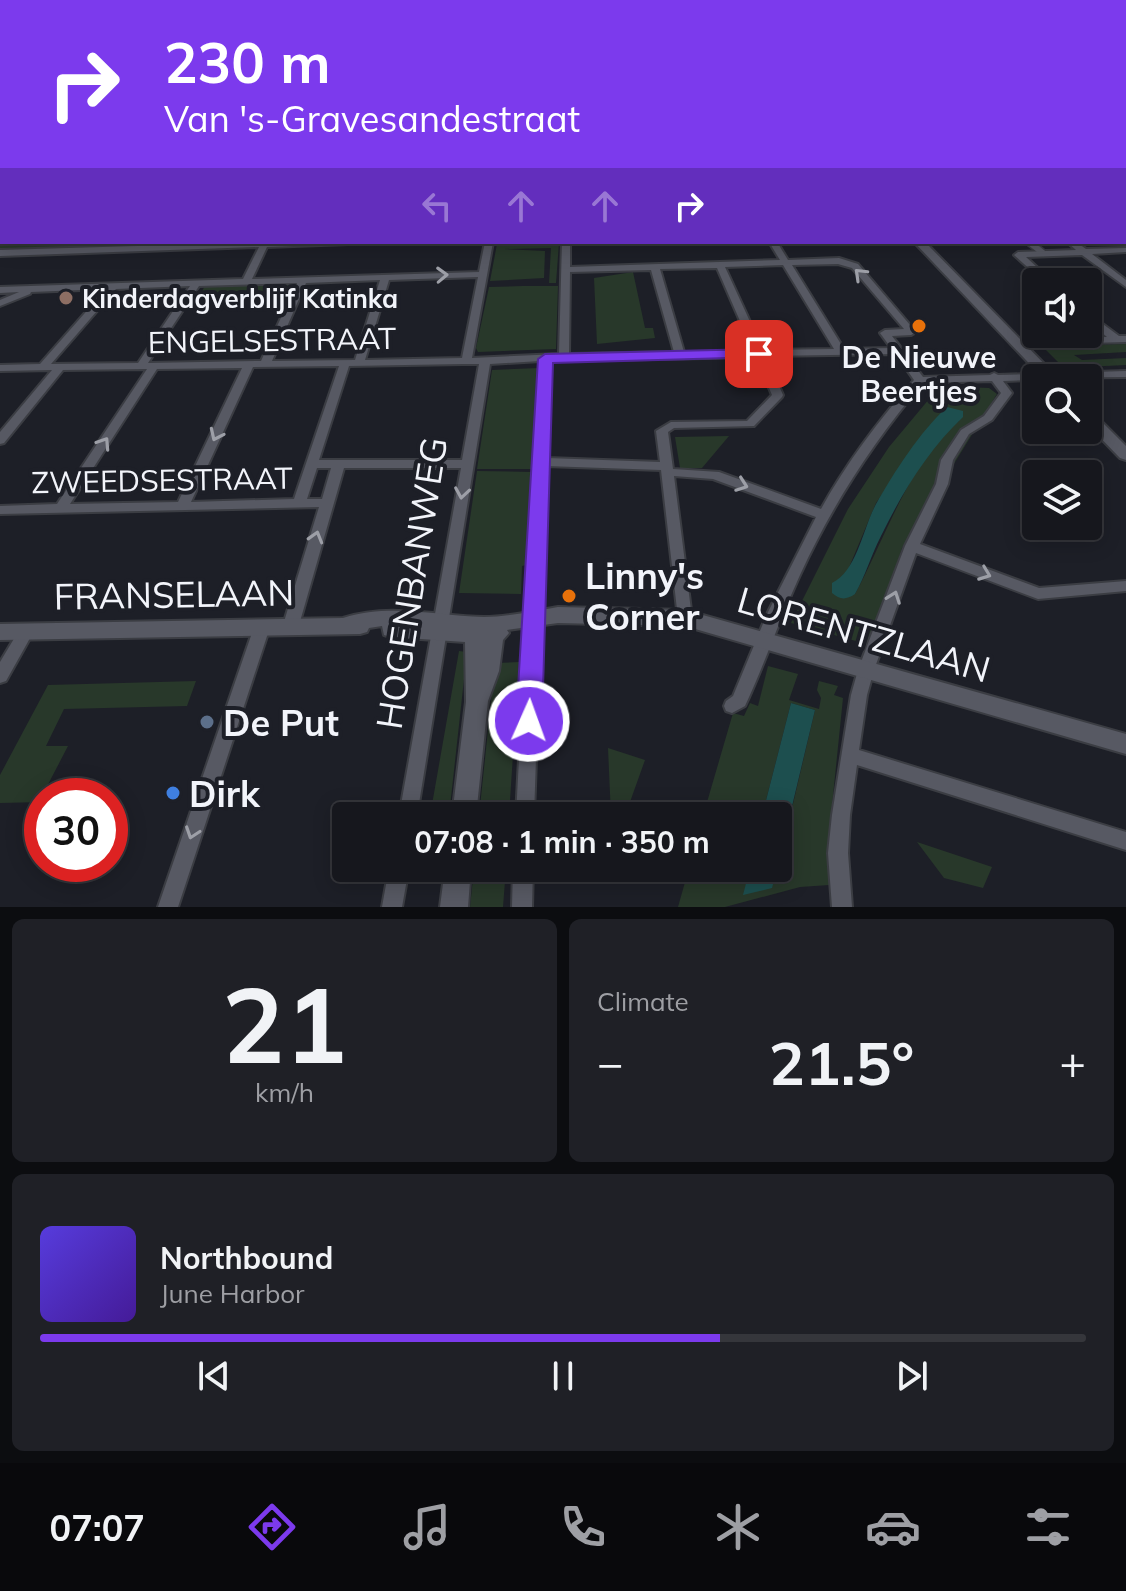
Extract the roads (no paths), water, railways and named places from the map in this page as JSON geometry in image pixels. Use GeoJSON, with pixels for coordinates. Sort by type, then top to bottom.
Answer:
{"type":"FeatureCollection","features":[{"type":"Feature","properties":{"kind":"street"},"geometry":{"type":"LineString","coordinates":[[0,253],[292,244]]}},
{"type":"Feature","properties":{"kind":"street"},"geometry":{"type":"LineString","coordinates":[[466,362],[489,244]]}},
{"type":"Feature","properties":{"kind":"street"},"geometry":{"type":"LineString","coordinates":[[564,357],[566,244]]}},
{"type":"Feature","properties":{"kind":"street"},"geometry":{"type":"LineString","coordinates":[[774,244],[841,352]]}},
{"type":"Feature","properties":{"kind":"street"},"geometry":{"type":"LineString","coordinates":[[921,244],[1037,364]]}},
{"type":"Feature","properties":{"kind":"street"},"geometry":{"type":"LineString","coordinates":[[1032,244],[1043,253]]}},
{"type":"Feature","properties":{"kind":"street"},"geometry":{"type":"LineString","coordinates":[[1074,244],[1126,284]]}},
{"type":"Feature","properties":{"kind":"street"},"geometry":{"type":"LineString","coordinates":[[246,282],[264,245]]}},
{"type":"Feature","properties":{"kind":"street"},"geometry":{"type":"LineString","coordinates":[[1033,268],[1018,255],[1126,250]]}},
{"type":"Feature","properties":{"kind":"street"},"geometry":{"type":"LineString","coordinates":[[566,270],[839,261],[855,266],[911,332],[885,333],[920,380]]}},
{"type":"Feature","properties":{"kind":"street"},"geometry":{"type":"LineString","coordinates":[[685,618],[662,431],[665,427],[750,424],[778,395],[720,265]]}},
{"type":"Feature","properties":{"kind":"street"},"geometry":{"type":"LineString","coordinates":[[655,267],[680,355]]}},
{"type":"Feature","properties":{"kind":"street"},"geometry":{"type":"LineString","coordinates":[[0,290],[483,274]]}},
{"type":"Feature","properties":{"kind":"street"},"geometry":{"type":"LineString","coordinates":[[359,362],[385,278]]}},
{"type":"Feature","properties":{"kind":"street"},"geometry":{"type":"LineString","coordinates":[[265,364],[303,280]]}},
{"type":"Feature","properties":{"kind":"street"},"geometry":{"type":"LineString","coordinates":[[61,508],[196,284]]}},
{"type":"Feature","properties":{"kind":"street"},"geometry":{"type":"LineString","coordinates":[[43,367],[114,286]]}},
{"type":"Feature","properties":{"kind":"street"},"geometry":{"type":"LineString","coordinates":[[0,303],[36,289]]}},
{"type":"Feature","properties":{"kind":"street"},"geometry":{"type":"LineString","coordinates":[[1102,326],[1121,339]]}},
{"type":"Feature","properties":{"kind":"street"},"geometry":{"type":"LineString","coordinates":[[1015,342],[1121,339]]}},
{"type":"Feature","properties":{"kind":"street","name":"ENGELSESTRAAT"},"geometry":{"type":"LineString","coordinates":[[0,368],[466,362],[564,357],[898,351]]}},
{"type":"Feature","properties":{"kind":"street"},"geometry":{"type":"LineString","coordinates":[[526,802],[545,359]]}},
{"type":"Feature","properties":{"kind":"street","name":"HOGENBANWEG"},"geometry":{"type":"LineString","coordinates":[[410,802],[485,361]]}},
{"type":"Feature","properties":{"kind":"street"},"geometry":{"type":"LineString","coordinates":[[299,504],[345,363]]}},
{"type":"Feature","properties":{"kind":"street"},"geometry":{"type":"LineString","coordinates":[[182,506],[249,364]]}},
{"type":"Feature","properties":{"kind":"street"},"geometry":{"type":"LineString","coordinates":[[0,440],[60,367]]}},
{"type":"Feature","properties":{"kind":"street"},"geometry":{"type":"LineString","coordinates":[[1102,375],[1126,374]]}},
{"type":"Feature","properties":{"kind":"street"},"geometry":{"type":"LineString","coordinates":[[841,897],[841,815],[866,670],[912,546],[942,484],[947,460],[965,432],[988,418],[1007,393],[994,376]]}},
{"type":"Feature","properties":{"kind":"street"},"geometry":{"type":"LineString","coordinates":[[732,706],[739,701],[763,640],[821,514],[863,450],[920,380],[1022,376]]}},
{"type":"Feature","properties":{"kind":"street"},"geometry":{"type":"LineString","coordinates":[[1102,430],[1126,455]]}},
{"type":"Feature","properties":{"kind":"street"},"geometry":{"type":"LineString","coordinates":[[542,462],[715,475],[821,514]]}},
{"type":"Feature","properties":{"kind":"street"},"geometry":{"type":"LineString","coordinates":[[291,625],[339,463]]}},
{"type":"Feature","properties":{"kind":"street","name":"ZWEEDSESTRAAT"},"geometry":{"type":"LineString","coordinates":[[313,464],[467,464]]}},
{"type":"Feature","properties":{"kind":"street","name":"ZWEEDSESTRAAT"},"geometry":{"type":"LineString","coordinates":[[0,510],[325,503]]}},
{"type":"Feature","properties":{"kind":"street"},"geometry":{"type":"LineString","coordinates":[[912,546],[1038,594],[1126,586]]}},
{"type":"Feature","properties":{"kind":"street","name":"LORENTZLAAN"},"geometry":{"type":"LineString","coordinates":[[485,632],[579,617],[666,615],[685,618],[1126,744]]}},
{"type":"Feature","properties":{"kind":"street","name":"FRANSELAAN"},"geometry":{"type":"LineString","coordinates":[[0,632],[350,624],[441,625],[485,632]]}},
{"type":"Feature","properties":{"kind":"street"},"geometry":{"type":"LineString","coordinates":[[170,903],[262,627]]}},
{"type":"Feature","properties":{"kind":"street"},"geometry":{"type":"LineString","coordinates":[[0,676],[26,631]]}},
{"type":"Feature","properties":{"kind":"street"},"geometry":{"type":"LineString","coordinates":[[466,802],[477,702],[488,671],[485,632]]}},
{"type":"Feature","properties":{"kind":"street"},"geometry":{"type":"LineString","coordinates":[[849,755],[1126,841]]}},
{"type":"Feature","properties":{"kind":"street"},"geometry":{"type":"LineString","coordinates":[[392,907],[396,882]]}},
{"type":"Feature","properties":{"kind":"street"},"geometry":{"type":"LineString","coordinates":[[454,907],[457,882]]}},
{"type":"Feature","properties":{"kind":"street"},"geometry":{"type":"LineString","coordinates":[[522,907],[523,882]]}},
{"type":"Feature","properties":{"kind":"place","name":"Kinderdagverblijf Katinka"},"geometry":{"type":"Point","coordinates":[66,298]}},
{"type":"Feature","properties":{"kind":"place","name":"De Nieuwe Beertjes"},"geometry":{"type":"Point","coordinates":[919,326]}},
{"type":"Feature","properties":{"kind":"place","name":"Linny's Corner"},"geometry":{"type":"Point","coordinates":[569,596]}},
{"type":"Feature","properties":{"kind":"place","name":"De Put"},"geometry":{"type":"Point","coordinates":[207,722]}},
{"type":"Feature","properties":{"kind":"place","name":"Dirk"},"geometry":{"type":"Point","coordinates":[173,793]}}]}
